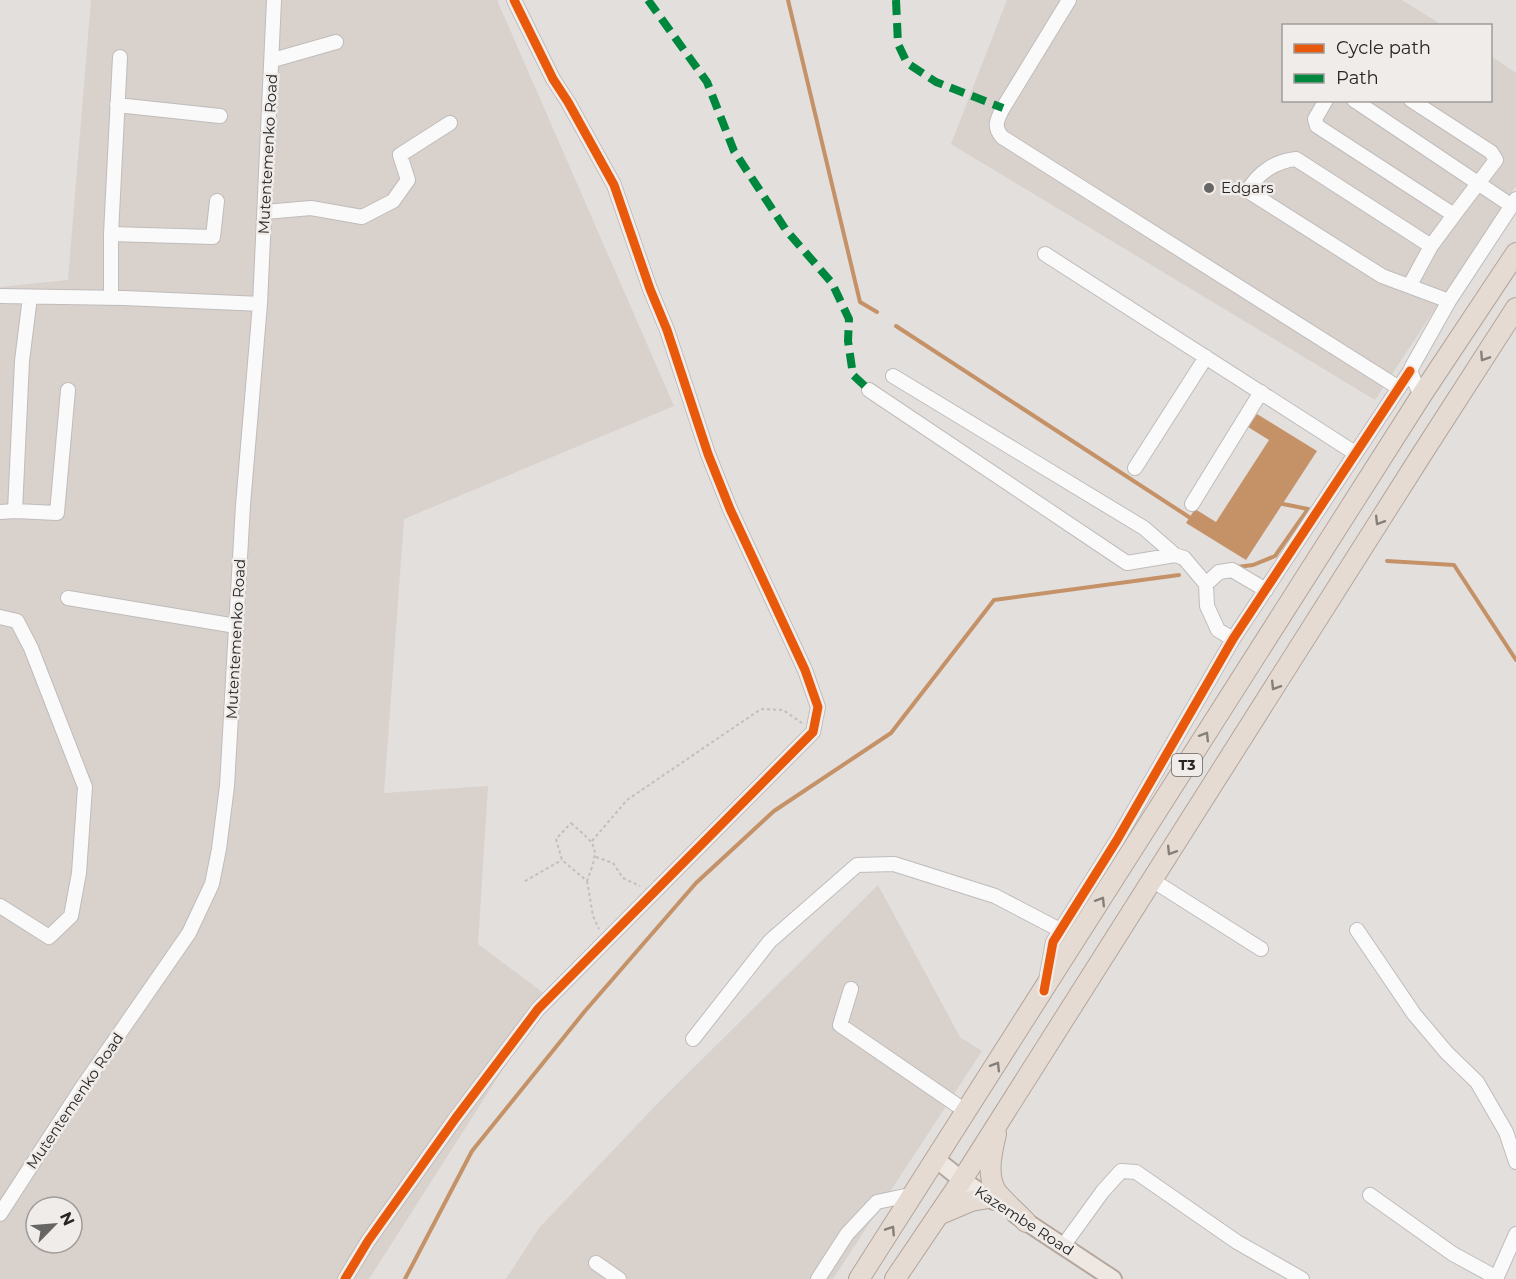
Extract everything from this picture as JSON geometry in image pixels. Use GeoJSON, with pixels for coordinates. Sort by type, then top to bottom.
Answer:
{"type":"FeatureCollection","features":[{"type":"Feature","properties":{"kind":"highway","name":"T3"},"geometry":{"type":"LineString","coordinates":[[859,1279],[937,1160],[1421,396],[1516,253]]}},
{"type":"Feature","properties":{"kind":"highway","name":"T3"},"geometry":{"type":"LineString","coordinates":[[895,1279],[999,1123],[1516,308]]}},
{"type":"Feature","properties":{"kind":"highway"},"geometry":{"type":"LineString","coordinates":[[999,1123],[991,1156],[995,1190],[1026,1222]]}},
{"type":"Feature","properties":{"kind":"highway"},"geometry":{"type":"LineString","coordinates":[[938,1215],[970,1201],[989,1198]]}},
{"type":"Feature","properties":{"kind":"main road","name":"Kazembe Road"},"geometry":{"type":"LineString","coordinates":[[937,1160],[962,1180],[1113,1279]]}},
{"type":"Feature","properties":{"kind":"street","name":"Mutentemenko Road"},"geometry":{"type":"LineString","coordinates":[[0,1214],[189,933],[212,884],[227,786],[243,505],[260,304],[274,0]]}},
{"type":"Feature","properties":{"kind":"street"},"geometry":{"type":"LineString","coordinates":[[345,1279],[368,1241],[455,1119],[538,1009],[813,732],[818,707],[805,670],[735,519],[708,454],[667,330],[614,185],[553,79],[514,0]]}},
{"type":"Feature","properties":{"kind":"street"},"geometry":{"type":"LineString","coordinates":[[1069,0],[1003,108],[996,123],[997,130],[1002,137],[1399,388]]}},
{"type":"Feature","properties":{"kind":"street"},"geometry":{"type":"LineString","coordinates":[[273,60],[336,42]]}},
{"type":"Feature","properties":{"kind":"street"},"geometry":{"type":"LineString","coordinates":[[111,298],[111,234],[120,57]]}},
{"type":"Feature","properties":{"kind":"street"},"geometry":{"type":"LineString","coordinates":[[1325,102],[1315,119],[1317,126],[1454,215]]}},
{"type":"Feature","properties":{"kind":"street"},"geometry":{"type":"LineString","coordinates":[[1044,991],[1053,942],[1117,840],[1233,639],[1410,371],[1449,301],[1514,203],[1477,184],[1357,102]]}},
{"type":"Feature","properties":{"kind":"street"},"geometry":{"type":"LineString","coordinates":[[1410,285],[1431,246],[1496,160],[1491,152],[1414,102]]}},
{"type":"Feature","properties":{"kind":"street"},"geometry":{"type":"LineString","coordinates":[[117,105],[220,116]]}},
{"type":"Feature","properties":{"kind":"street"},"geometry":{"type":"LineString","coordinates":[[265,212],[311,208],[362,217],[393,201],[408,180],[399,155],[450,123]]}},
{"type":"Feature","properties":{"kind":"street"},"geometry":{"type":"LineString","coordinates":[[1431,246],[1296,159],[1283,161],[1253,181],[1248,191],[1382,276],[1449,301]]}},
{"type":"Feature","properties":{"kind":"street"},"geometry":{"type":"LineString","coordinates":[[111,234],[213,237],[217,201]]}},
{"type":"Feature","properties":{"kind":"street"},"geometry":{"type":"LineString","coordinates":[[1045,254],[1355,453]]}},
{"type":"Feature","properties":{"kind":"street"},"geometry":{"type":"LineString","coordinates":[[0,296],[260,304]]}},
{"type":"Feature","properties":{"kind":"street"},"geometry":{"type":"LineString","coordinates":[[15,511],[22,361],[30,297]]}},
{"type":"Feature","properties":{"kind":"street"},"geometry":{"type":"LineString","coordinates":[[1135,468],[1206,357]]}},
{"type":"Feature","properties":{"kind":"street"},"geometry":{"type":"LineString","coordinates":[[1410,371],[1421,396]]}},
{"type":"Feature","properties":{"kind":"street"},"geometry":{"type":"LineString","coordinates":[[894,376],[1144,528],[1175,555],[1184,558],[1206,584],[1207,606],[1218,630],[1233,639]]}},
{"type":"Feature","properties":{"kind":"street"},"geometry":{"type":"LineString","coordinates":[[0,512],[57,513],[68,390]]}},
{"type":"Feature","properties":{"kind":"street"},"geometry":{"type":"LineString","coordinates":[[869,390],[1127,563],[1175,555]]}},
{"type":"Feature","properties":{"kind":"street"},"geometry":{"type":"LineString","coordinates":[[1192,504],[1261,392]]}},
{"type":"Feature","properties":{"kind":"street"},"geometry":{"type":"LineString","coordinates":[[1206,584],[1219,572],[1232,570],[1266,590]]}},
{"type":"Feature","properties":{"kind":"street"},"geometry":{"type":"LineString","coordinates":[[68,598],[236,626]]}},
{"type":"Feature","properties":{"kind":"street"},"geometry":{"type":"LineString","coordinates":[[0,617],[17,621],[31,648],[85,786],[79,873],[71,916],[49,937],[0,906]]}},
{"type":"Feature","properties":{"kind":"street"},"geometry":{"type":"LineString","coordinates":[[693,1039],[770,941],[858,865],[894,864],[905,867],[995,896],[1060,930]]}},
{"type":"Feature","properties":{"kind":"street"},"geometry":{"type":"LineString","coordinates":[[1152,880],[1261,949]]}},
{"type":"Feature","properties":{"kind":"street"},"geometry":{"type":"LineString","coordinates":[[1357,930],[1414,1014],[1447,1053],[1477,1082],[1506,1132],[1516,1162]]}},
{"type":"Feature","properties":{"kind":"street"},"geometry":{"type":"LineString","coordinates":[[851,989],[840,1025],[967,1112]]}},
{"type":"Feature","properties":{"kind":"street"},"geometry":{"type":"LineString","coordinates":[[1063,1246],[1103,1191],[1121,1171],[1136,1172],[1237,1242],[1302,1279]]}},
{"type":"Feature","properties":{"kind":"street"},"geometry":{"type":"LineString","coordinates":[[818,1279],[847,1234],[876,1203],[914,1194]]}},
{"type":"Feature","properties":{"kind":"street"},"geometry":{"type":"LineString","coordinates":[[1370,1195],[1453,1254],[1496,1279],[1516,1234]]}},
{"type":"Feature","properties":{"kind":"street"},"geometry":{"type":"LineString","coordinates":[[596,1263],[619,1279]]}},
{"type":"Feature","properties":{"kind":"path"},"geometry":{"type":"LineString","coordinates":[[592,841],[627,800],[761,709],[783,710],[813,732]]}},
{"type":"Feature","properties":{"kind":"path"},"geometry":{"type":"LineString","coordinates":[[587,881],[562,860],[556,839],[571,823],[592,841],[596,857],[587,881],[593,916],[605,942]]}},
{"type":"Feature","properties":{"kind":"path"},"geometry":{"type":"LineString","coordinates":[[596,857],[613,863],[623,878],[653,892]]}},
{"type":"Feature","properties":{"kind":"path"},"geometry":{"type":"LineString","coordinates":[[525,881],[562,860]]}},
{"type":"Feature","properties":{"kind":"shaded area"},"geometry":{"type":"Polygon","coordinates":[[[91,0],[497,0],[674,406],[404,519],[384,793],[488,786],[478,944],[549,997],[369,1279],[0,1279],[0,287],[68,280],[91,0]]]}},
{"type":"Feature","properties":{"kind":"shaded area"},"geometry":{"type":"Polygon","coordinates":[[[1007,0],[1402,0],[1440,24],[1282,24],[1282,102],[1492,102],[1492,57],[1516,73],[1516,186],[1375,400],[951,144],[1007,0]]]}},
{"type":"Feature","properties":{"kind":"shaded area"},"geometry":{"type":"Polygon","coordinates":[[[1257,414],[1317,451],[1246,560],[1186,523],[1195,509],[1216,522],[1269,440],[1248,427],[1257,414]]]}},
{"type":"Feature","properties":{"kind":"shaded area"},"geometry":{"type":"Polygon","coordinates":[[[878,885],[960,1037],[982,1051],[833,1279],[506,1279],[539,1228],[659,1102],[878,885]]]}},
{"type":"Feature","properties":{"kind":"waterway"},"geometry":{"type":"LineString","coordinates":[[788,0],[860,302],[877,312]]}},
{"type":"Feature","properties":{"kind":"waterway"},"geometry":{"type":"LineString","coordinates":[[896,326],[1192,519]]}},
{"type":"Feature","properties":{"kind":"waterway"},"geometry":{"type":"LineString","coordinates":[[1237,567],[1253,565],[1275,556],[1308,509],[1278,503]]}},
{"type":"Feature","properties":{"kind":"waterway"},"geometry":{"type":"LineString","coordinates":[[1387,561],[1454,565],[1516,660]]}},
{"type":"Feature","properties":{"kind":"waterway"},"geometry":{"type":"LineString","coordinates":[[405,1279],[472,1151],[585,1011],[696,883],[774,811],[891,733],[994,600],[1179,575]]}},
{"type":"Feature","properties":{"kind":"marked path"},"geometry":{"type":"LineString","coordinates":[[648,0],[707,82],[734,151],[786,230],[832,283],[849,319],[848,341],[853,375],[869,390]]}},
{"type":"Feature","properties":{"kind":"marked path"},"geometry":{"type":"LineString","coordinates":[[896,0],[898,44],[907,63],[936,82],[1003,108]]}},
{"type":"Feature","properties":{"kind":"cycle path"},"geometry":{"type":"LineString","coordinates":[[345,1279],[368,1241],[455,1119],[538,1009],[813,732],[818,707],[805,670],[730,509],[708,454],[667,330],[650,289],[614,185],[553,79],[514,0]]}},
{"type":"Feature","properties":{"kind":"cycle path"},"geometry":{"type":"LineString","coordinates":[[1044,991],[1053,942],[1117,840],[1233,639],[1410,371]]}},
{"type":"Feature","properties":{"kind":"place","name":"Edgars"},"geometry":{"type":"Point","coordinates":[1209,188]}}]}
